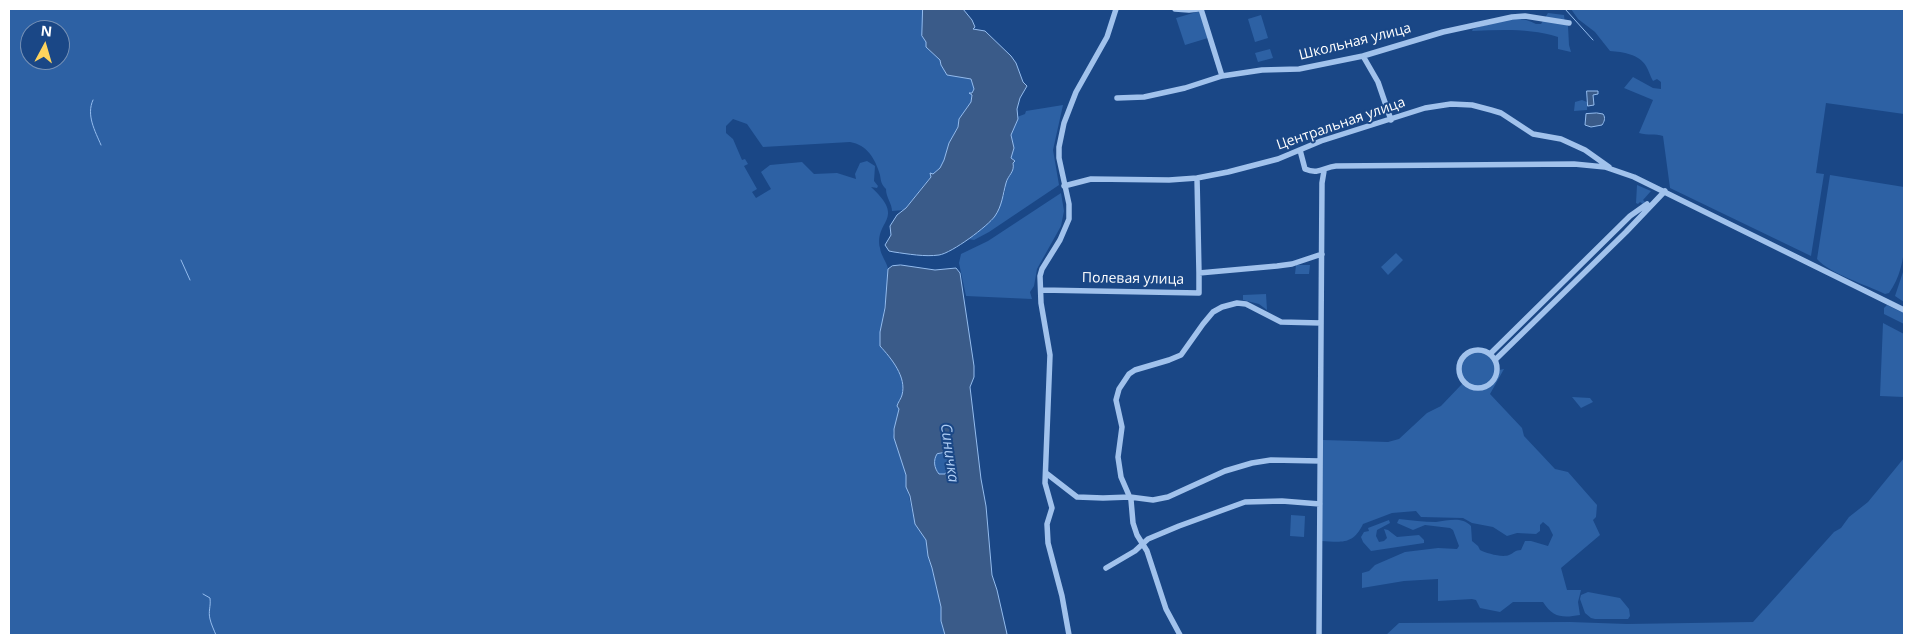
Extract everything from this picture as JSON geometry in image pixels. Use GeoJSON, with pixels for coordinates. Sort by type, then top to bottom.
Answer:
{"type":"FeatureCollection","features":[{"type":"Feature","properties":{"kind":"street"},"geometry":{"type":"LineString","coordinates":[[1069,635],[1062,596],[1048,543],[1047,524],[1052,508],[1045,483],[1050,354],[1042,303],[1042,269],[1060,240],[1069,219],[1069,204],[1060,168],[1059,147],[1064,122],[1076,92],[1107,37],[1116,9]]}},
{"type":"Feature","properties":{"kind":"street"},"geometry":{"type":"LineString","coordinates":[[1175,9],[1200,9],[1222,76]]}},
{"type":"Feature","properties":{"kind":"street","name":"Школьная улица"},"geometry":{"type":"LineString","coordinates":[[1117,98],[1151,96],[1185,88],[1222,76],[1262,70],[1299,69],[1363,56],[1443,32],[1512,17],[1524,16],[1569,23]]}},
{"type":"Feature","properties":{"kind":"street"},"geometry":{"type":"LineString","coordinates":[[1363,56],[1378,82],[1391,120]]}},
{"type":"Feature","properties":{"kind":"street","name":"Центральная улица"},"geometry":{"type":"LineString","coordinates":[[1064,186],[1091,179],[1169,180],[1196,178],[1245,168],[1278,159],[1321,141],[1442,104],[1482,106],[1501,114],[1533,134],[1561,139],[1585,150],[1611,168]]}},
{"type":"Feature","properties":{"kind":"street"},"geometry":{"type":"LineString","coordinates":[[1300,150],[1305,169],[1315,171],[1324,171],[1332,166],[1528,164],[1582,164],[1611,168],[1663,190],[1904,310]]}},
{"type":"Feature","properties":{"kind":"street"},"geometry":{"type":"LineString","coordinates":[[1319,635],[1320,323],[1322,183],[1324,171]]}},
{"type":"Feature","properties":{"kind":"street"},"geometry":{"type":"LineString","coordinates":[[1196,178],[1199,273]]}},
{"type":"Feature","properties":{"kind":"street"},"geometry":{"type":"LineString","coordinates":[[1492,357],[1626,232],[1663,190]]}},
{"type":"Feature","properties":{"kind":"street","name":"Полевая улица"},"geometry":{"type":"LineString","coordinates":[[1042,290],[1199,293],[1199,273],[1292,264],[1322,254]]}},
{"type":"Feature","properties":{"kind":"street"},"geometry":{"type":"LineString","coordinates":[[1180,635],[1166,609],[1147,550],[1134,528],[1130,497],[1121,477],[1118,457],[1122,427],[1116,400],[1119,389],[1129,374],[1143,367],[1169,360],[1181,354],[1213,312],[1222,307],[1237,303],[1246,304],[1281,322],[1320,323]]}},
{"type":"Feature","properties":{"kind":"street"},"geometry":{"type":"LineString","coordinates":[[1479,350],[1492,357],[1497,374],[1490,384],[1479,388],[1467,385],[1462,380],[1459,369],[1463,357],[1468,353],[1479,350]]}},
{"type":"Feature","properties":{"kind":"street"},"geometry":{"type":"LineString","coordinates":[[1046,473],[1077,497],[1130,497],[1148,500],[1168,497],[1225,472],[1265,460],[1320,461]]}},
{"type":"Feature","properties":{"kind":"street"},"geometry":{"type":"LineString","coordinates":[[1106,568],[1148,539],[1249,501],[1320,504]]}},
{"type":"Feature","properties":{"kind":"shaded area"},"geometry":{"type":"Polygon","coordinates":[[[9,9],[924,9],[922,36],[926,42],[926,47],[940,60],[947,75],[971,79],[974,89],[970,94],[972,95],[971,102],[959,119],[958,126],[949,143],[940,168],[932,175],[904,210],[892,211],[876,163],[870,153],[861,146],[850,142],[763,147],[747,124],[733,119],[726,126],[726,133],[733,139],[742,160],[745,159],[748,164],[744,166],[757,189],[752,192],[756,198],[771,189],[761,172],[770,165],[802,162],[814,174],[837,173],[856,179],[855,174],[860,163],[867,161],[875,166],[874,181],[878,186],[877,188],[871,187],[887,207],[888,213],[879,239],[888,273],[880,346],[897,368],[902,381],[902,395],[897,406],[899,409],[893,433],[906,475],[915,524],[926,540],[928,556],[941,607],[941,622],[945,635],[9,635],[9,9]]]}},
{"type":"Feature","properties":{"kind":"shaded area"},"geometry":{"type":"Polygon","coordinates":[[[1571,9],[1904,9],[1904,114],[1826,103],[1816,173],[1824,174],[1811,256],[1670,188],[1663,136],[1639,133],[1653,100],[1624,88],[1633,77],[1653,88],[1661,89],[1661,82],[1657,79],[1653,81],[1646,66],[1635,56],[1610,51],[1595,32],[1578,19],[1571,9]]]}},
{"type":"Feature","properties":{"kind":"shaded area"},"geometry":{"type":"Polygon","coordinates":[[[1200,11],[1208,38],[1185,45],[1176,18],[1200,11]]]}},
{"type":"Feature","properties":{"kind":"shaded area"},"geometry":{"type":"Polygon","coordinates":[[[1548,13],[1564,15],[1565,24],[1568,26],[1571,52],[1558,49],[1558,37],[1547,34],[1515,30],[1472,31],[1489,24],[1513,19],[1541,24],[1548,13]]]}},
{"type":"Feature","properties":{"kind":"shaded area"},"geometry":{"type":"Polygon","coordinates":[[[1261,15],[1268,38],[1255,42],[1248,19],[1261,15]]]}},
{"type":"Feature","properties":{"kind":"shaded area"},"geometry":{"type":"Polygon","coordinates":[[[1270,49],[1273,58],[1258,62],[1255,53],[1270,49]]]}},
{"type":"Feature","properties":{"kind":"shaded area"},"geometry":{"type":"Polygon","coordinates":[[[1582,100],[1587,102],[1587,110],[1574,111],[1575,102],[1582,100]]]}},
{"type":"Feature","properties":{"kind":"shaded area"},"geometry":{"type":"Polygon","coordinates":[[[1063,105],[1053,150],[1059,185],[989,232],[974,240],[968,239],[985,225],[998,210],[1005,192],[1006,183],[1014,166],[1013,162],[1015,161],[1011,158],[1014,148],[1011,135],[1018,119],[1017,117],[1025,114],[1026,111],[1063,105]]]}},
{"type":"Feature","properties":{"kind":"shaded area"},"geometry":{"type":"Polygon","coordinates":[[[1830,175],[1904,187],[1905,242],[1901,269],[1889,293],[1885,294],[1839,274],[1817,259],[1830,175]]]}},
{"type":"Feature","properties":{"kind":"shaded area"},"geometry":{"type":"Polygon","coordinates":[[[1637,185],[1651,191],[1643,200],[1645,202],[1643,204],[1640,202],[1636,203],[1637,185]]]}},
{"type":"Feature","properties":{"kind":"shaded area"},"geometry":{"type":"Polygon","coordinates":[[[1061,193],[1064,211],[1061,226],[1037,269],[1034,286],[1030,292],[1032,299],[966,296],[959,263],[961,254],[988,241],[1061,193]]]}},
{"type":"Feature","properties":{"kind":"shaded area"},"geometry":{"type":"Polygon","coordinates":[[[1396,253],[1403,260],[1388,275],[1381,267],[1396,253]]]}},
{"type":"Feature","properties":{"kind":"shaded area"},"geometry":{"type":"Polygon","coordinates":[[[1296,265],[1310,265],[1309,274],[1295,274],[1296,265]]]}},
{"type":"Feature","properties":{"kind":"shaded area"},"geometry":{"type":"Polygon","coordinates":[[[1904,269],[1904,302],[1895,296],[1904,269]]]}},
{"type":"Feature","properties":{"kind":"shaded area"},"geometry":{"type":"Polygon","coordinates":[[[1266,294],[1267,310],[1259,304],[1243,300],[1243,295],[1266,294]]]}},
{"type":"Feature","properties":{"kind":"shaded area"},"geometry":{"type":"Polygon","coordinates":[[[1887,305],[1904,313],[1904,324],[1884,314],[1884,308],[1887,305]]]}},
{"type":"Feature","properties":{"kind":"shaded area"},"geometry":{"type":"Polygon","coordinates":[[[1883,323],[1904,334],[1904,397],[1880,396],[1883,323]]]}},
{"type":"Feature","properties":{"kind":"shaded area"},"geometry":{"type":"Polygon","coordinates":[[[1478,352],[1490,357],[1495,369],[1490,381],[1478,386],[1466,381],[1461,369],[1466,357],[1478,352]]]}},
{"type":"Feature","properties":{"kind":"shaded area"},"geometry":{"type":"Polygon","coordinates":[[[1504,369],[1490,394],[1522,428],[1524,436],[1555,469],[1568,472],[1597,505],[1596,517],[1593,520],[1600,535],[1561,568],[1567,590],[1581,590],[1578,602],[1580,615],[1559,616],[1551,611],[1543,602],[1513,602],[1500,612],[1480,608],[1476,600],[1472,599],[1438,601],[1438,579],[1404,581],[1362,588],[1362,573],[1405,552],[1438,548],[1457,549],[1459,546],[1453,530],[1450,528],[1425,525],[1413,530],[1397,523],[1399,519],[1431,522],[1463,521],[1471,526],[1472,541],[1480,550],[1498,556],[1506,556],[1521,550],[1525,541],[1548,546],[1553,535],[1549,527],[1543,522],[1540,525],[1540,531],[1536,534],[1517,533],[1507,536],[1493,527],[1472,523],[1463,518],[1421,517],[1416,511],[1392,513],[1363,524],[1355,536],[1346,541],[1321,541],[1323,440],[1388,442],[1399,439],[1427,413],[1441,406],[1462,384],[1474,390],[1485,389],[1494,382],[1499,370],[1504,369]]]}},
{"type":"Feature","properties":{"kind":"shaded area"},"geometry":{"type":"Polygon","coordinates":[[[1572,397],[1590,398],[1593,402],[1581,408],[1572,397]]]}},
{"type":"Feature","properties":{"kind":"shaded area"},"geometry":{"type":"Polygon","coordinates":[[[943,453],[947,458],[949,466],[945,474],[939,474],[935,467],[935,459],[937,454],[943,453]]]}},
{"type":"Feature","properties":{"kind":"shaded area"},"geometry":{"type":"Polygon","coordinates":[[[1904,458],[1904,635],[1386,635],[1399,623],[1570,622],[1627,624],[1753,622],[1834,532],[1841,528],[1849,517],[1868,502],[1904,458]]]}},
{"type":"Feature","properties":{"kind":"shaded area"},"geometry":{"type":"Polygon","coordinates":[[[1291,515],[1305,516],[1304,537],[1290,536],[1291,515]]]}},
{"type":"Feature","properties":{"kind":"shaded area"},"geometry":{"type":"Polygon","coordinates":[[[1389,520],[1390,523],[1377,530],[1376,536],[1379,542],[1387,538],[1384,529],[1397,537],[1419,535],[1424,540],[1424,543],[1371,551],[1361,537],[1364,532],[1369,531],[1368,528],[1389,520]]]}},
{"type":"Feature","properties":{"kind":"shaded area"},"geometry":{"type":"Polygon","coordinates":[[[1588,592],[1620,598],[1629,609],[1630,616],[1628,619],[1591,618],[1585,613],[1580,599],[1581,595],[1588,592]]]}},
{"type":"Feature","properties":{"kind":"water"},"geometry":{"type":"Polygon","coordinates":[[[923,9],[963,9],[972,20],[975,27],[973,29],[985,31],[1011,56],[1016,63],[1023,82],[1027,86],[1020,98],[1017,109],[1018,119],[1011,135],[1014,148],[1011,158],[1015,161],[1007,180],[1001,204],[995,216],[961,244],[945,253],[934,256],[889,251],[885,245],[891,235],[890,226],[897,215],[906,208],[931,177],[930,173],[933,174],[940,168],[949,143],[958,127],[959,119],[971,102],[972,95],[969,93],[972,93],[974,89],[971,79],[947,75],[940,60],[926,47],[926,42],[922,36],[923,9]]]}},
{"type":"Feature","properties":{"kind":"water"},"geometry":{"type":"Polygon","coordinates":[[[1587,91],[1598,91],[1598,94],[1593,95],[1594,105],[1588,106],[1587,91]]]}},
{"type":"Feature","properties":{"kind":"water"},"geometry":{"type":"Polygon","coordinates":[[[1597,113],[1604,115],[1602,125],[1591,127],[1585,125],[1586,114],[1597,113]]]}},
{"type":"Feature","properties":{"kind":"water","name":"Синичка"},"geometry":{"type":"Polygon","coordinates":[[[901,265],[935,270],[956,268],[960,273],[974,366],[974,377],[970,387],[986,506],[992,575],[1007,634],[1005,635],[945,635],[941,621],[941,607],[928,556],[926,540],[915,524],[910,496],[906,487],[906,475],[894,438],[894,429],[899,409],[897,406],[903,388],[902,381],[897,368],[880,346],[888,269],[892,266],[901,265]],[[943,453],[937,454],[935,459],[936,469],[939,474],[945,474],[948,468],[949,463],[943,453]]]}},
{"type":"Feature","properties":{"kind":"waterway"},"geometry":{"type":"LineString","coordinates":[[1565,9],[1593,40]]}},
{"type":"Feature","properties":{"kind":"waterway"},"geometry":{"type":"LineString","coordinates":[[93,100],[90,111],[91,117],[101,145]]}},
{"type":"Feature","properties":{"kind":"waterway"},"geometry":{"type":"LineString","coordinates":[[181,260],[190,280]]}},
{"type":"Feature","properties":{"kind":"waterway"},"geometry":{"type":"LineString","coordinates":[[203,594],[210,598],[209,616],[216,635]]}}]}
